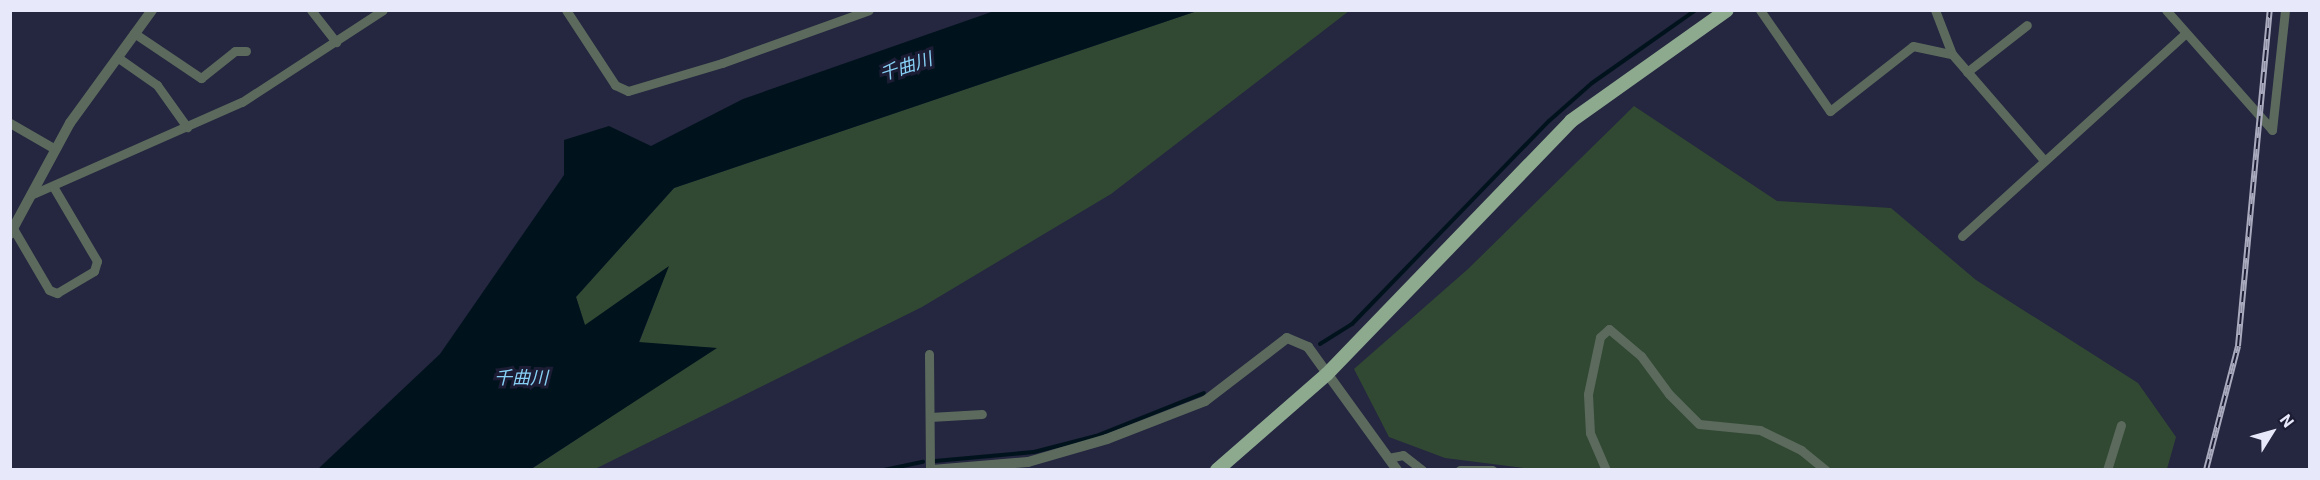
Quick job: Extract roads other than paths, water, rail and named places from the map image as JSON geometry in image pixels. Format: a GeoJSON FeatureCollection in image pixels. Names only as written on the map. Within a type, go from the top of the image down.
{"type":"FeatureCollection","features":[{"type":"Feature","properties":{"kind":"main road"},"geometry":{"type":"LineString","coordinates":[[1217,470],[1327,374],[1571,121],[1727,10]]}},
{"type":"Feature","properties":{"kind":"street"},"geometry":{"type":"LineString","coordinates":[[54,188],[97,261],[94,271],[57,293],[49,290],[12,232],[55,149],[117,57],[152,10]]}},
{"type":"Feature","properties":{"kind":"street"},"geometry":{"type":"LineString","coordinates":[[311,10],[336,42]]}},
{"type":"Feature","properties":{"kind":"street"},"geometry":{"type":"LineString","coordinates":[[33,194],[54,188],[261,91],[383,10]]}},
{"type":"Feature","properties":{"kind":"street"},"geometry":{"type":"LineString","coordinates":[[567,10],[615,85],[627,91],[723,63],[869,10]]}},
{"type":"Feature","properties":{"kind":"street"},"geometry":{"type":"LineString","coordinates":[[1760,10],[1830,111],[1913,46],[1952,54]]}},
{"type":"Feature","properties":{"kind":"street"},"geometry":{"type":"LineString","coordinates":[[1935,10],[1952,54],[2043,159]]}},
{"type":"Feature","properties":{"kind":"street"},"geometry":{"type":"LineString","coordinates":[[2166,10],[2272,130],[2285,10]]}},
{"type":"Feature","properties":{"kind":"street"},"geometry":{"type":"LineString","coordinates":[[1968,72],[2027,25]]}},
{"type":"Feature","properties":{"kind":"street"},"geometry":{"type":"LineString","coordinates":[[134,33],[201,78],[235,51],[246,51]]}},
{"type":"Feature","properties":{"kind":"street"},"geometry":{"type":"LineString","coordinates":[[1962,236],[2043,159],[2186,33]]}},
{"type":"Feature","properties":{"kind":"street"},"geometry":{"type":"LineString","coordinates":[[117,57],[157,85],[187,127]]}},
{"type":"Feature","properties":{"kind":"street"},"geometry":{"type":"LineString","coordinates":[[10,123],[55,149]]}},
{"type":"Feature","properties":{"kind":"street"},"geometry":{"type":"LineString","coordinates":[[1606,470],[1590,433],[1588,394],[1600,337],[1609,329],[1641,356],[1669,394],[1699,424],[1760,430],[1801,450],[1826,470]]}},
{"type":"Feature","properties":{"kind":"street"},"geometry":{"type":"LineString","coordinates":[[929,354],[931,470],[1028,462],[1107,439],[1205,401],[1287,338],[1308,346],[1396,470]]}},
{"type":"Feature","properties":{"kind":"street"},"geometry":{"type":"LineString","coordinates":[[930,417],[982,414]]}},
{"type":"Feature","properties":{"kind":"street"},"geometry":{"type":"LineString","coordinates":[[2107,470],[2121,424]]}},
{"type":"Feature","properties":{"kind":"street"},"geometry":{"type":"LineString","coordinates":[[1388,458],[1403,455],[1422,470]]}},
{"type":"Feature","properties":{"kind":"street"},"geometry":{"type":"LineString","coordinates":[[1460,470],[1491,470]]}},
{"type":"Feature","properties":{"kind":"water","name":"千曲川"},"geometry":{"type":"Polygon","coordinates":[[[997,10],[1197,11],[674,188],[576,297],[585,325],[669,266],[639,342],[717,348],[531,469],[318,469],[440,354],[564,175],[564,140],[609,126],[651,146],[743,99],[997,10]]]}},
{"type":"Feature","properties":{"kind":"waterway"},"geometry":{"type":"LineString","coordinates":[[1320,344],[1352,324],[1549,121],[1592,83],[1696,10]]}},
{"type":"Feature","properties":{"kind":"waterway"},"geometry":{"type":"LineString","coordinates":[[935,461],[1034,452],[1096,436],[1204,393]]}},
{"type":"Feature","properties":{"kind":"waterway"},"geometry":{"type":"LineString","coordinates":[[884,470],[923,462]]}},
{"type":"Feature","properties":{"kind":"railway"},"geometry":{"type":"LineString","coordinates":[[2206,470],[2238,346],[2270,10]]}}]}
